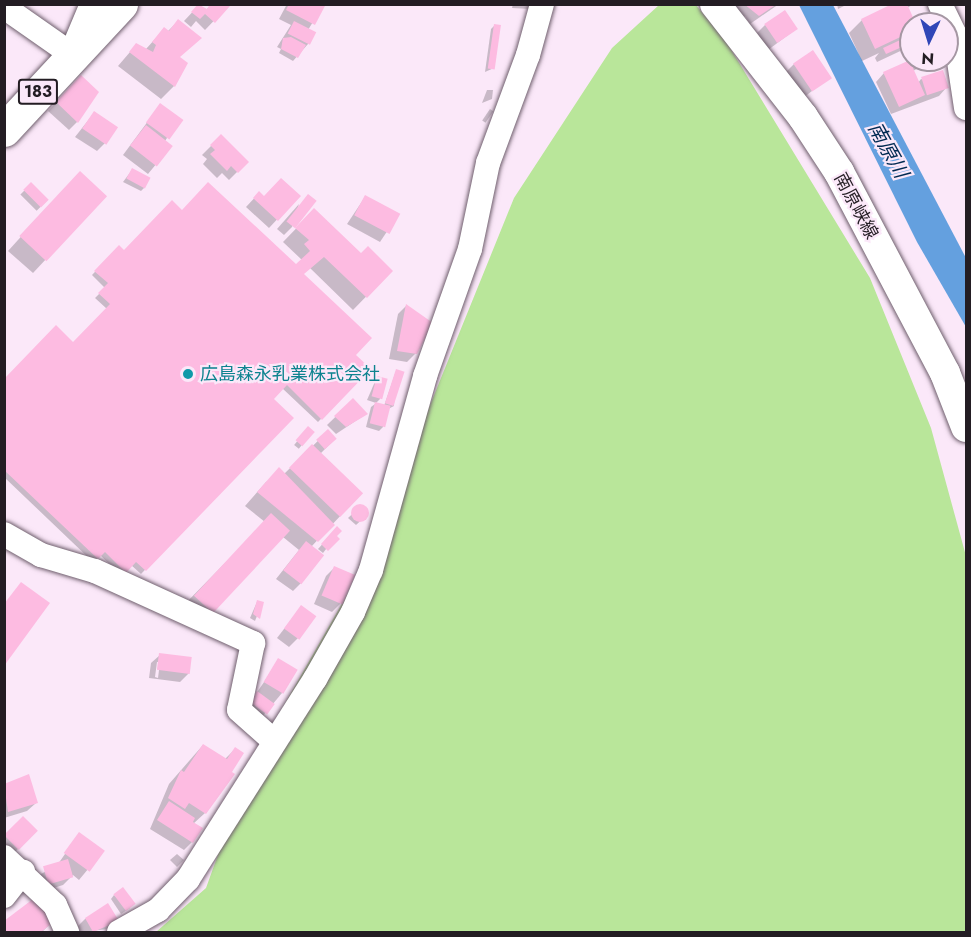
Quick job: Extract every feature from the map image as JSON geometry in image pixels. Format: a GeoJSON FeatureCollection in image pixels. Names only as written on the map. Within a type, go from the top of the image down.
{"type":"FeatureCollection","features":[{"type":"Feature","properties":{"kind":"highway","name":"183"},"geometry":{"type":"LineString","coordinates":[[4,130],[72,54],[121,4]]}},
{"type":"Feature","properties":{"kind":"main road","name":"南原峡線"},"geometry":{"type":"LineString","coordinates":[[715,4],[803,117],[839,172],[945,373],[966,427]]}},
{"type":"Feature","properties":{"kind":"street"},"geometry":{"type":"LineString","coordinates":[[4,7],[30,21],[72,54],[92,4]]}},
{"type":"Feature","properties":{"kind":"street"},"geometry":{"type":"LineString","coordinates":[[120,933],[158,910],[188,879],[315,679],[353,612],[371,570],[425,376],[470,249],[488,163],[528,55],[542,4]]}},
{"type":"Feature","properties":{"kind":"street"},"geometry":{"type":"LineString","coordinates":[[940,4],[961,37],[966,108]]}},
{"type":"Feature","properties":{"kind":"street"},"geometry":{"type":"LineString","coordinates":[[4,534],[42,555],[95,571],[253,643],[239,710],[274,741]]}},
{"type":"Feature","properties":{"kind":"street"},"geometry":{"type":"LineString","coordinates":[[4,857],[23,872],[55,905],[67,933]]}},
{"type":"Feature","properties":{"kind":"street"},"geometry":{"type":"LineString","coordinates":[[4,896],[23,872]]}},
{"type":"Feature","properties":{"kind":"green space"},"geometry":{"type":"Polygon","coordinates":[[[659,5],[696,5],[727,43],[870,278],[931,428],[966,556],[966,932],[156,932],[206,888],[251,763],[368,558],[514,198],[612,48],[659,5]]]}},
{"type":"Feature","properties":{"kind":"water","name":"南原川"},"geometry":{"type":"Polygon","coordinates":[[[799,5],[833,5],[966,258],[966,327],[917,242],[799,5]]]}},
{"type":"Feature","properties":{"kind":"building"},"geometry":{"type":"Polygon","coordinates":[[[198,4],[207,9],[210,4],[230,6],[215,23],[205,14],[200,19],[191,12],[198,4]]]}},
{"type":"Feature","properties":{"kind":"building"},"geometry":{"type":"Polygon","coordinates":[[[289,4],[326,4],[315,25],[286,10],[289,4]]]}},
{"type":"Feature","properties":{"kind":"building"},"geometry":{"type":"Polygon","coordinates":[[[744,4],[777,4],[759,16],[744,4]]]}},
{"type":"Feature","properties":{"kind":"building"},"geometry":{"type":"Polygon","coordinates":[[[892,4],[907,4],[911,12],[899,12],[899,38],[875,49],[861,19],[892,4]]]}},
{"type":"Feature","properties":{"kind":"building"},"geometry":{"type":"Polygon","coordinates":[[[785,10],[798,29],[777,43],[764,24],[785,10]]]}},
{"type":"Feature","properties":{"kind":"building"},"geometry":{"type":"Polygon","coordinates":[[[178,19],[202,38],[180,57],[188,63],[175,87],[129,52],[136,43],[153,52],[156,45],[152,42],[164,27],[169,31],[178,19]]]}},
{"type":"Feature","properties":{"kind":"building"},"geometry":{"type":"Polygon","coordinates":[[[294,21],[316,32],[310,45],[288,33],[294,21]]]}},
{"type":"Feature","properties":{"kind":"building"},"geometry":{"type":"Polygon","coordinates":[[[494,24],[501,25],[495,70],[488,69],[494,24]]]}},
{"type":"Feature","properties":{"kind":"building"},"geometry":{"type":"Polygon","coordinates":[[[291,37],[306,45],[298,58],[281,49],[283,38],[291,37]]]}},
{"type":"Feature","properties":{"kind":"building"},"geometry":{"type":"Polygon","coordinates":[[[899,41],[899,48],[886,54],[883,48],[899,41]]]}},
{"type":"Feature","properties":{"kind":"building"},"geometry":{"type":"Polygon","coordinates":[[[813,50],[832,78],[812,92],[793,63],[813,50]]]}},
{"type":"Feature","properties":{"kind":"building"},"geometry":{"type":"Polygon","coordinates":[[[899,65],[899,72],[915,72],[925,95],[899,107],[883,72],[899,65]]]}},
{"type":"Feature","properties":{"kind":"building"},"geometry":{"type":"Polygon","coordinates":[[[944,72],[949,88],[927,95],[921,77],[944,72]]]}},
{"type":"Feature","properties":{"kind":"building"},"geometry":{"type":"Polygon","coordinates":[[[81,75],[99,92],[78,123],[56,102],[81,75]]]}},
{"type":"Feature","properties":{"kind":"building"},"geometry":{"type":"Polygon","coordinates":[[[160,103],[183,120],[169,139],[146,122],[160,103]]]}},
{"type":"Feature","properties":{"kind":"building"},"geometry":{"type":"Polygon","coordinates":[[[94,111],[118,127],[106,145],[82,128],[94,111]]]}},
{"type":"Feature","properties":{"kind":"building"},"geometry":{"type":"Polygon","coordinates":[[[146,125],[173,146],[157,166],[130,145],[146,125]]]}},
{"type":"Feature","properties":{"kind":"building"},"geometry":{"type":"Polygon","coordinates":[[[221,134],[249,162],[238,173],[231,166],[227,171],[210,154],[215,150],[210,145],[221,134]]]}},
{"type":"Feature","properties":{"kind":"building"},"geometry":{"type":"Polygon","coordinates":[[[132,168],[151,178],[145,188],[126,179],[132,168]]]}},
{"type":"Feature","properties":{"kind":"building"},"geometry":{"type":"Polygon","coordinates":[[[80,171],[107,196],[46,261],[19,236],[80,171]]]}},
{"type":"Feature","properties":{"kind":"building"},"geometry":{"type":"Polygon","coordinates":[[[281,178],[301,196],[278,221],[253,198],[259,191],[264,196],[281,178]]]}},
{"type":"Feature","properties":{"kind":"building"},"geometry":{"type":"Polygon","coordinates":[[[31,182],[49,200],[41,207],[23,190],[31,182]]]}},
{"type":"Feature","properties":{"kind":"building","name":"広島森永乳業株式会社"},"geometry":{"type":"Polygon","coordinates":[[[208,182],[296,264],[310,251],[304,244],[309,240],[295,228],[314,208],[361,253],[368,246],[393,271],[367,298],[324,257],[304,274],[372,338],[356,355],[371,369],[322,420],[287,385],[274,399],[294,418],[146,571],[136,562],[126,573],[105,552],[98,559],[4,470],[4,379],[56,325],[73,342],[110,304],[98,293],[108,283],[94,271],[119,245],[124,250],[172,200],[182,210],[208,182]]]}},
{"type":"Feature","properties":{"kind":"building"},"geometry":{"type":"Polygon","coordinates":[[[308,194],[317,201],[295,228],[286,222],[308,194]]]}},
{"type":"Feature","properties":{"kind":"building"},"geometry":{"type":"Polygon","coordinates":[[[365,195],[400,214],[390,234],[354,215],[365,195]]]}},
{"type":"Feature","properties":{"kind":"building"},"geometry":{"type":"Polygon","coordinates":[[[406,304],[433,323],[417,354],[397,351],[406,304]]]}},
{"type":"Feature","properties":{"kind":"building"},"geometry":{"type":"Polygon","coordinates":[[[396,369],[405,372],[393,406],[385,403],[396,369]]]}},
{"type":"Feature","properties":{"kind":"building"},"geometry":{"type":"Polygon","coordinates":[[[377,376],[388,379],[382,399],[372,396],[377,376]]]}},
{"type":"Feature","properties":{"kind":"building"},"geometry":{"type":"Polygon","coordinates":[[[353,398],[368,414],[346,427],[334,416],[353,398]]]}},
{"type":"Feature","properties":{"kind":"building"},"geometry":{"type":"Polygon","coordinates":[[[375,402],[391,406],[385,427],[370,423],[375,402]]]}},
{"type":"Feature","properties":{"kind":"building"},"geometry":{"type":"Polygon","coordinates":[[[308,426],[315,432],[302,446],[296,440],[308,426]]]}},
{"type":"Feature","properties":{"kind":"building"},"geometry":{"type":"Polygon","coordinates":[[[328,429],[337,439],[325,449],[316,440],[328,429]]]}},
{"type":"Feature","properties":{"kind":"building"},"geometry":{"type":"Polygon","coordinates":[[[312,444],[363,493],[340,517],[289,468],[312,444]]]}},
{"type":"Feature","properties":{"kind":"building"},"geometry":{"type":"Polygon","coordinates":[[[279,467],[335,525],[318,542],[257,492],[279,467]]]}},
{"type":"Feature","properties":{"kind":"building"},"geometry":{"type":"Polygon","coordinates":[[[356,504],[364,504],[369,509],[367,520],[356,522],[351,517],[351,509],[356,504]]]}},
{"type":"Feature","properties":{"kind":"building"},"geometry":{"type":"Polygon","coordinates":[[[271,513],[290,531],[213,613],[194,596],[271,513]]]}},
{"type":"Feature","properties":{"kind":"building"},"geometry":{"type":"Polygon","coordinates":[[[337,526],[342,531],[337,536],[340,539],[328,551],[321,544],[337,526]]]}},
{"type":"Feature","properties":{"kind":"building"},"geometry":{"type":"Polygon","coordinates":[[[306,541],[324,555],[301,584],[283,570],[306,541]]]}},
{"type":"Feature","properties":{"kind":"building"},"geometry":{"type":"Polygon","coordinates":[[[334,566],[355,575],[343,604],[321,595],[334,566]]]}},
{"type":"Feature","properties":{"kind":"building"},"geometry":{"type":"Polygon","coordinates":[[[21,582],[50,603],[4,666],[4,604],[21,582]]]}},
{"type":"Feature","properties":{"kind":"building"},"geometry":{"type":"Polygon","coordinates":[[[257,600],[264,602],[260,619],[253,614],[257,600]]]}},
{"type":"Feature","properties":{"kind":"building"},"geometry":{"type":"Polygon","coordinates":[[[301,605],[316,616],[299,640],[284,628],[301,605]]]}},
{"type":"Feature","properties":{"kind":"building"},"geometry":{"type":"Polygon","coordinates":[[[159,653],[192,657],[190,674],[157,670],[159,653]]]}},
{"type":"Feature","properties":{"kind":"building"},"geometry":{"type":"Polygon","coordinates":[[[278,658],[298,670],[283,694],[264,682],[278,658]]]}},
{"type":"Feature","properties":{"kind":"building"},"geometry":{"type":"Polygon","coordinates":[[[257,691],[275,704],[267,714],[249,702],[257,691]]]}},
{"type":"Feature","properties":{"kind":"building"},"geometry":{"type":"Polygon","coordinates":[[[203,744],[227,759],[235,747],[244,753],[232,772],[235,774],[206,814],[189,803],[185,809],[168,798],[181,770],[184,772],[203,744]]]}},
{"type":"Feature","properties":{"kind":"building"},"geometry":{"type":"Polygon","coordinates":[[[29,774],[38,803],[8,812],[4,784],[29,774]]]}},
{"type":"Feature","properties":{"kind":"building"},"geometry":{"type":"Polygon","coordinates":[[[169,801],[195,818],[193,822],[203,828],[193,843],[157,820],[169,801]]]}},
{"type":"Feature","properties":{"kind":"building"},"geometry":{"type":"Polygon","coordinates":[[[23,816],[38,831],[19,850],[4,835],[23,816]]]}},
{"type":"Feature","properties":{"kind":"building"},"geometry":{"type":"Polygon","coordinates":[[[79,832],[105,851],[90,872],[64,853],[79,832]]]}},
{"type":"Feature","properties":{"kind":"building"},"geometry":{"type":"Polygon","coordinates":[[[68,859],[73,877],[48,884],[43,866],[68,859]]]}},
{"type":"Feature","properties":{"kind":"building"},"geometry":{"type":"Polygon","coordinates":[[[123,887],[136,904],[126,911],[113,894],[123,887]]]}},
{"type":"Feature","properties":{"kind":"building"},"geometry":{"type":"Polygon","coordinates":[[[37,896],[56,920],[41,932],[4,932],[4,921],[37,896]]]}},
{"type":"Feature","properties":{"kind":"building"},"geometry":{"type":"Polygon","coordinates":[[[108,903],[119,921],[93,932],[85,918],[108,903]]]}},
{"type":"Feature","properties":{"kind":"place","name":"広島森永乳業株式会社"},"geometry":{"type":"Point","coordinates":[188,374]}}]}
